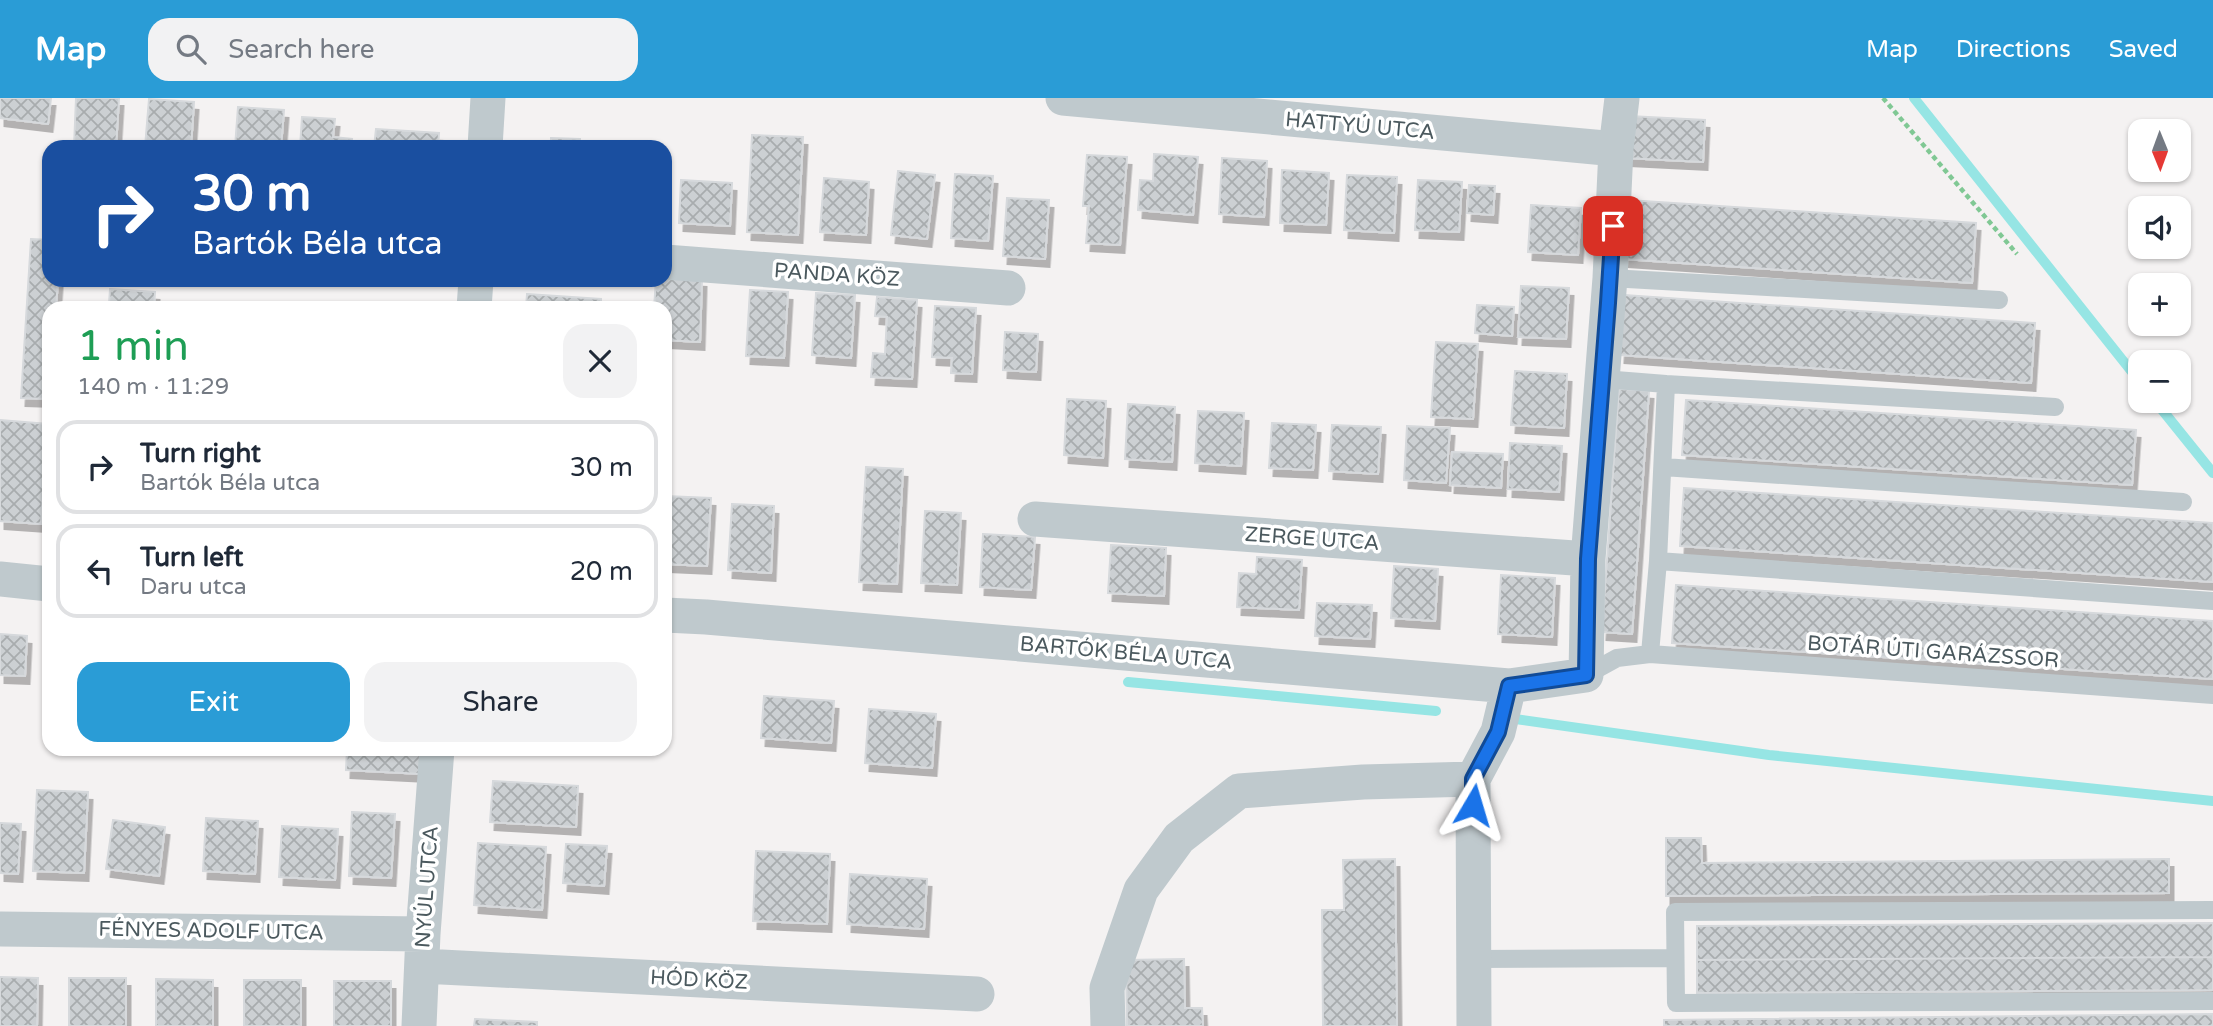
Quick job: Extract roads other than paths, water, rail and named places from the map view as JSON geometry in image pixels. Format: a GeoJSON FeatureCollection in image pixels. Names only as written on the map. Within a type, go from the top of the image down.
{"type":"FeatureCollection","features":[{"type":"Feature","properties":{"kind":"street"},"geometry":{"type":"LineString","coordinates":[[485,140],[488,98]]}},
{"type":"Feature","properties":{"kind":"street","name":"HATTYÚ UTCA"},"geometry":{"type":"LineString","coordinates":[[1063,98],[1616,149]]}},
{"type":"Feature","properties":{"kind":"street"},"geometry":{"type":"LineString","coordinates":[[1586,675],[1588,559],[1610,278],[1616,149],[1622,98]]}},
{"type":"Feature","properties":{"kind":"street","name":"PANDA KÖZ"},"geometry":{"type":"LineString","coordinates":[[672,263],[1008,288]]}},
{"type":"Feature","properties":{"kind":"street","name":"ZERGE UTCA"},"geometry":{"type":"LineString","coordinates":[[1035,519],[1588,559]]}},
{"type":"Feature","properties":{"kind":"street"},"geometry":{"type":"LineString","coordinates":[[0,579],[42,583]]}},
{"type":"Feature","properties":{"kind":"street","name":"BARTÓK BÉLA UTCA"},"geometry":{"type":"LineString","coordinates":[[672,615],[1509,686],[1586,675]]}},
{"type":"Feature","properties":{"kind":"street"},"geometry":{"type":"LineString","coordinates":[[1474,1026],[1473,779],[1498,732],[1509,686]]}},
{"type":"Feature","properties":{"kind":"street","name":"NYÚL UTCA"},"geometry":{"type":"LineString","coordinates":[[419,1026],[422,950],[437,756]]}},
{"type":"Feature","properties":{"kind":"street"},"geometry":{"type":"LineString","coordinates":[[1108,1026],[1107,988],[1141,890],[1179,838],[1239,791],[1363,782],[1473,779]]}},
{"type":"Feature","properties":{"kind":"street","name":"FÉNYES ADOLF UTCA"},"geometry":{"type":"LineString","coordinates":[[0,929],[422,950]]}},
{"type":"Feature","properties":{"kind":"street","name":"HÓD KÖZ"},"geometry":{"type":"LineString","coordinates":[[422,950],[977,994]]}},
{"type":"Feature","properties":{"kind":"lane"},"geometry":{"type":"LineString","coordinates":[[1610,278],[1999,300]]}},
{"type":"Feature","properties":{"kind":"lane"},"geometry":{"type":"LineString","coordinates":[[1603,379],[2054,407]]}},
{"type":"Feature","properties":{"kind":"lane"},"geometry":{"type":"LineString","coordinates":[[1650,654],[1658,561],[1666,384]]}},
{"type":"Feature","properties":{"kind":"lane"},"geometry":{"type":"LineString","coordinates":[[1662,467],[2183,502]]}},
{"type":"Feature","properties":{"kind":"lane"},"geometry":{"type":"LineString","coordinates":[[1658,561],[2213,601]]}},
{"type":"Feature","properties":{"kind":"lane","name":"BOTÁR ÚTI GARÁZSSOR"},"geometry":{"type":"LineString","coordinates":[[1586,675],[1617,658],[1650,654],[2213,695]]}},
{"type":"Feature","properties":{"kind":"lane"},"geometry":{"type":"LineString","coordinates":[[2213,910],[1675,912],[1676,1003],[2213,1001]]}},
{"type":"Feature","properties":{"kind":"lane"},"geometry":{"type":"LineString","coordinates":[[1474,959],[1675,958]]}},
{"type":"Feature","properties":{"kind":"waterway"},"geometry":{"type":"LineString","coordinates":[[1914,98],[2128,367]]}},
{"type":"Feature","properties":{"kind":"waterway"},"geometry":{"type":"LineString","coordinates":[[2165,413],[2213,473]]}},
{"type":"Feature","properties":{"kind":"waterway"},"geometry":{"type":"LineString","coordinates":[[1128,682],[1436,711]]}},
{"type":"Feature","properties":{"kind":"waterway"},"geometry":{"type":"LineString","coordinates":[[1508,718],[1769,755],[2213,801]]}}]}
